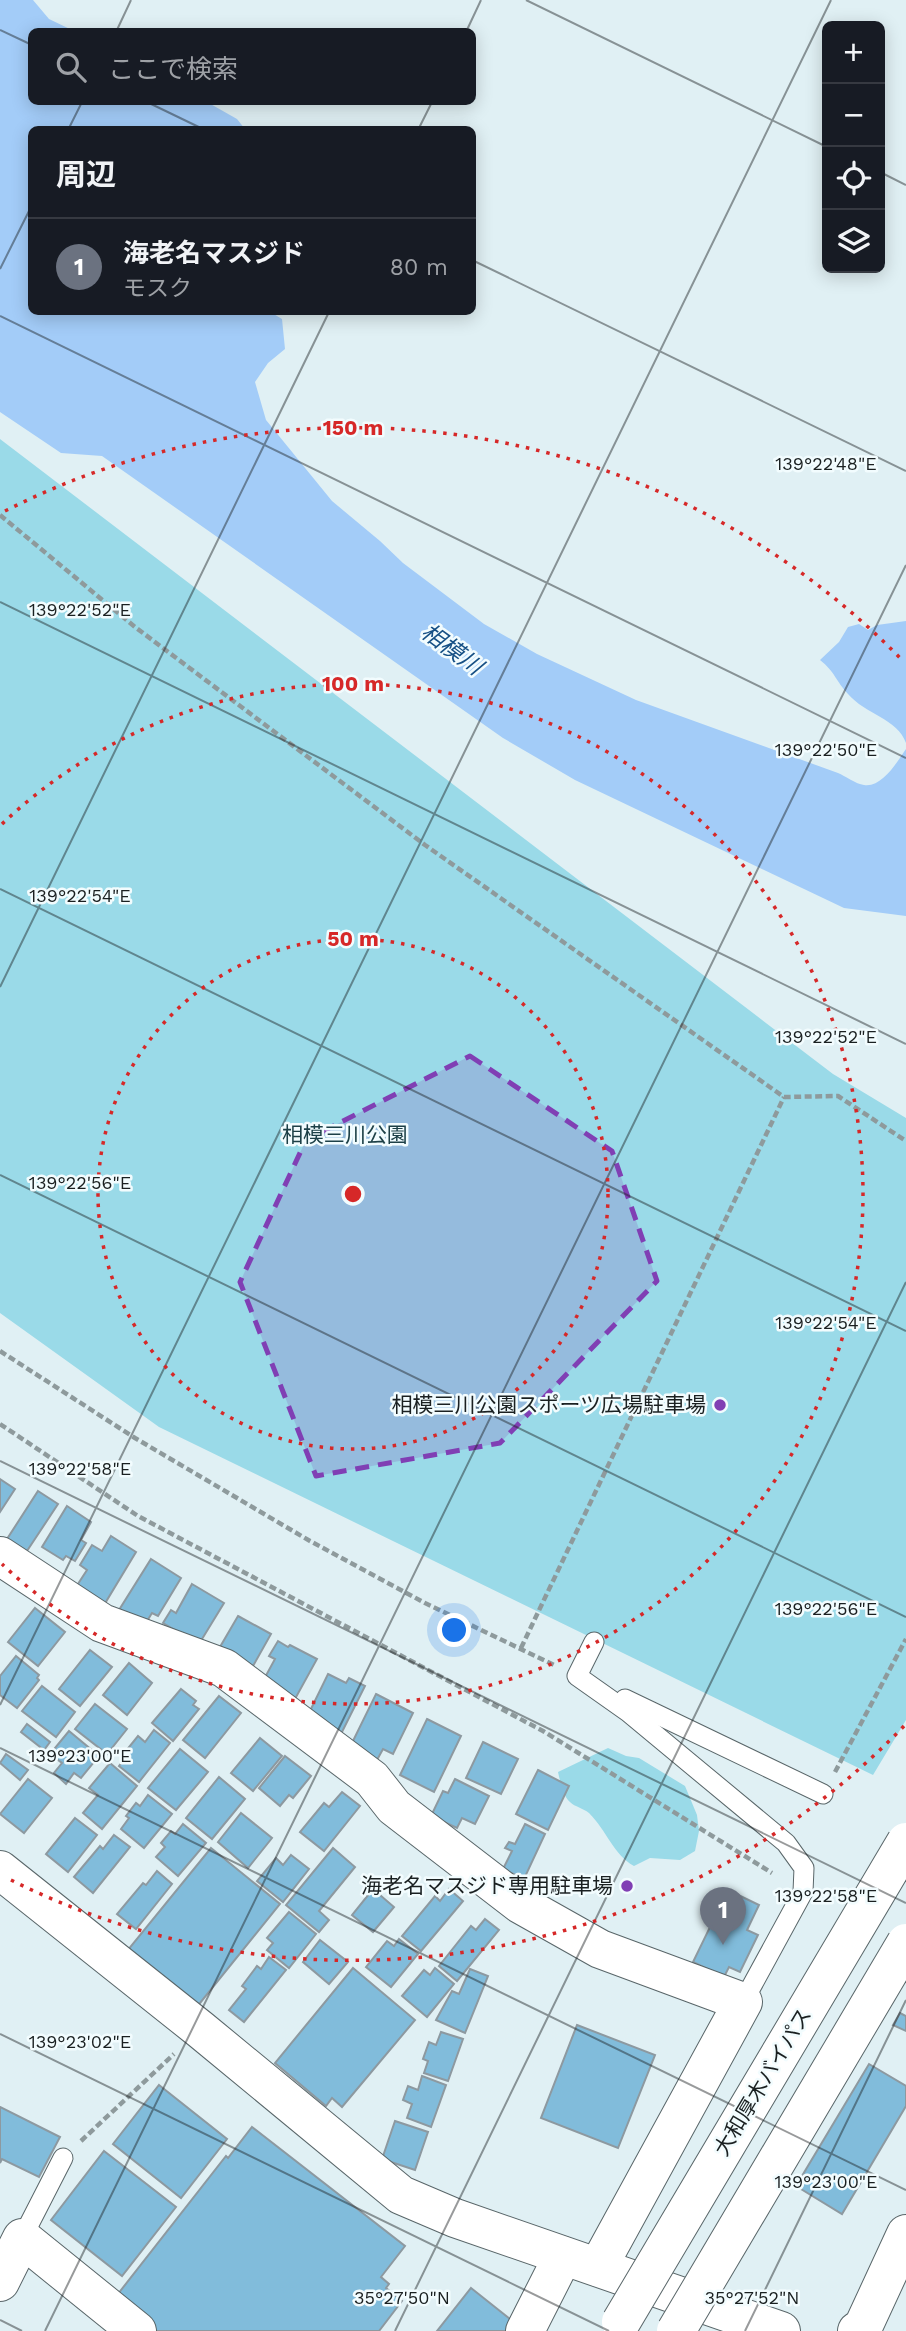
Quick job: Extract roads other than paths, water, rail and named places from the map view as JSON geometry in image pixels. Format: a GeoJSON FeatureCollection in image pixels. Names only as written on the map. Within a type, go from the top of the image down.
{"type":"FeatureCollection","features":[{"type":"Feature","properties":{"kind":"main road"},"geometry":{"type":"LineString","coordinates":[[0,1556],[102,1623],[224,1668],[372,1779],[394,1807],[520,1904],[600,1948],[743,2002],[580,2262],[525,2331]]}},
{"type":"Feature","properties":{"kind":"main road","name":"大和厚木バイパス"},"geometry":{"type":"LineString","coordinates":[[621,2322],[906,1842]]}},
{"type":"Feature","properties":{"kind":"main road"},"geometry":{"type":"LineString","coordinates":[[0,1870],[201,2030],[401,2195],[455,2218],[773,2330]]}},
{"type":"Feature","properties":{"kind":"main road"},"geometry":{"type":"LineString","coordinates":[[676,2331],[906,1943]]}},
{"type":"Feature","properties":{"kind":"main road"},"geometry":{"type":"LineString","coordinates":[[858,2331],[863,2327],[906,2234]]}},
{"type":"Feature","properties":{"kind":"main road"},"geometry":{"type":"LineString","coordinates":[[0,2282],[22,2238],[137,2331]]}},
{"type":"Feature","properties":{"kind":"lane"},"geometry":{"type":"LineString","coordinates":[[577,1676],[594,1642]]}},
{"type":"Feature","properties":{"kind":"lane"},"geometry":{"type":"LineString","coordinates":[[577,1676],[628,1712],[786,1843],[804,1868],[803,1892],[743,2002]]}},
{"type":"Feature","properties":{"kind":"lane"},"geometry":{"type":"LineString","coordinates":[[577,1676],[823,1794]]}},
{"type":"Feature","properties":{"kind":"lane"},"geometry":{"type":"LineString","coordinates":[[22,2238],[63,2158]]}},
{"type":"Feature","properties":{"kind":"water","name":"相模川"},"geometry":{"type":"Polygon","coordinates":[[[0,0],[33,0],[49,19],[68,28],[28,28],[28,105],[212,105],[237,119],[243,126],[28,126],[28,315],[275,315],[282,319],[285,349],[268,363],[255,382],[266,420],[332,501],[403,563],[484,624],[537,654],[636,700],[838,773],[861,784],[871,785],[883,778],[906,749],[906,916],[844,908],[575,780],[503,738],[102,456],[61,453],[0,412],[0,0]]]}},
{"type":"Feature","properties":{"kind":"water"},"geometry":{"type":"Polygon","coordinates":[[[906,621],[906,743],[889,722],[855,701],[820,660],[839,642],[848,627],[859,624],[868,630],[877,625],[906,621]]]}},
{"type":"Feature","properties":{"kind":"place","name":"相模三川公園スポーツ広場駐車場"},"geometry":{"type":"Point","coordinates":[720,1405]}},
{"type":"Feature","properties":{"kind":"place","name":"海老名マスジド専用駐車場"},"geometry":{"type":"Point","coordinates":[627,1886]}},
{"type":"Feature","properties":{"kind":"place","name":"海老名マスジド"},"geometry":{"type":"Point","coordinates":[723,1945]}},
{"type":"Feature","properties":{"kind":"park label","name":"相模三川公園"},"geometry":{"type":"Point","coordinates":[345,1135]}}]}
